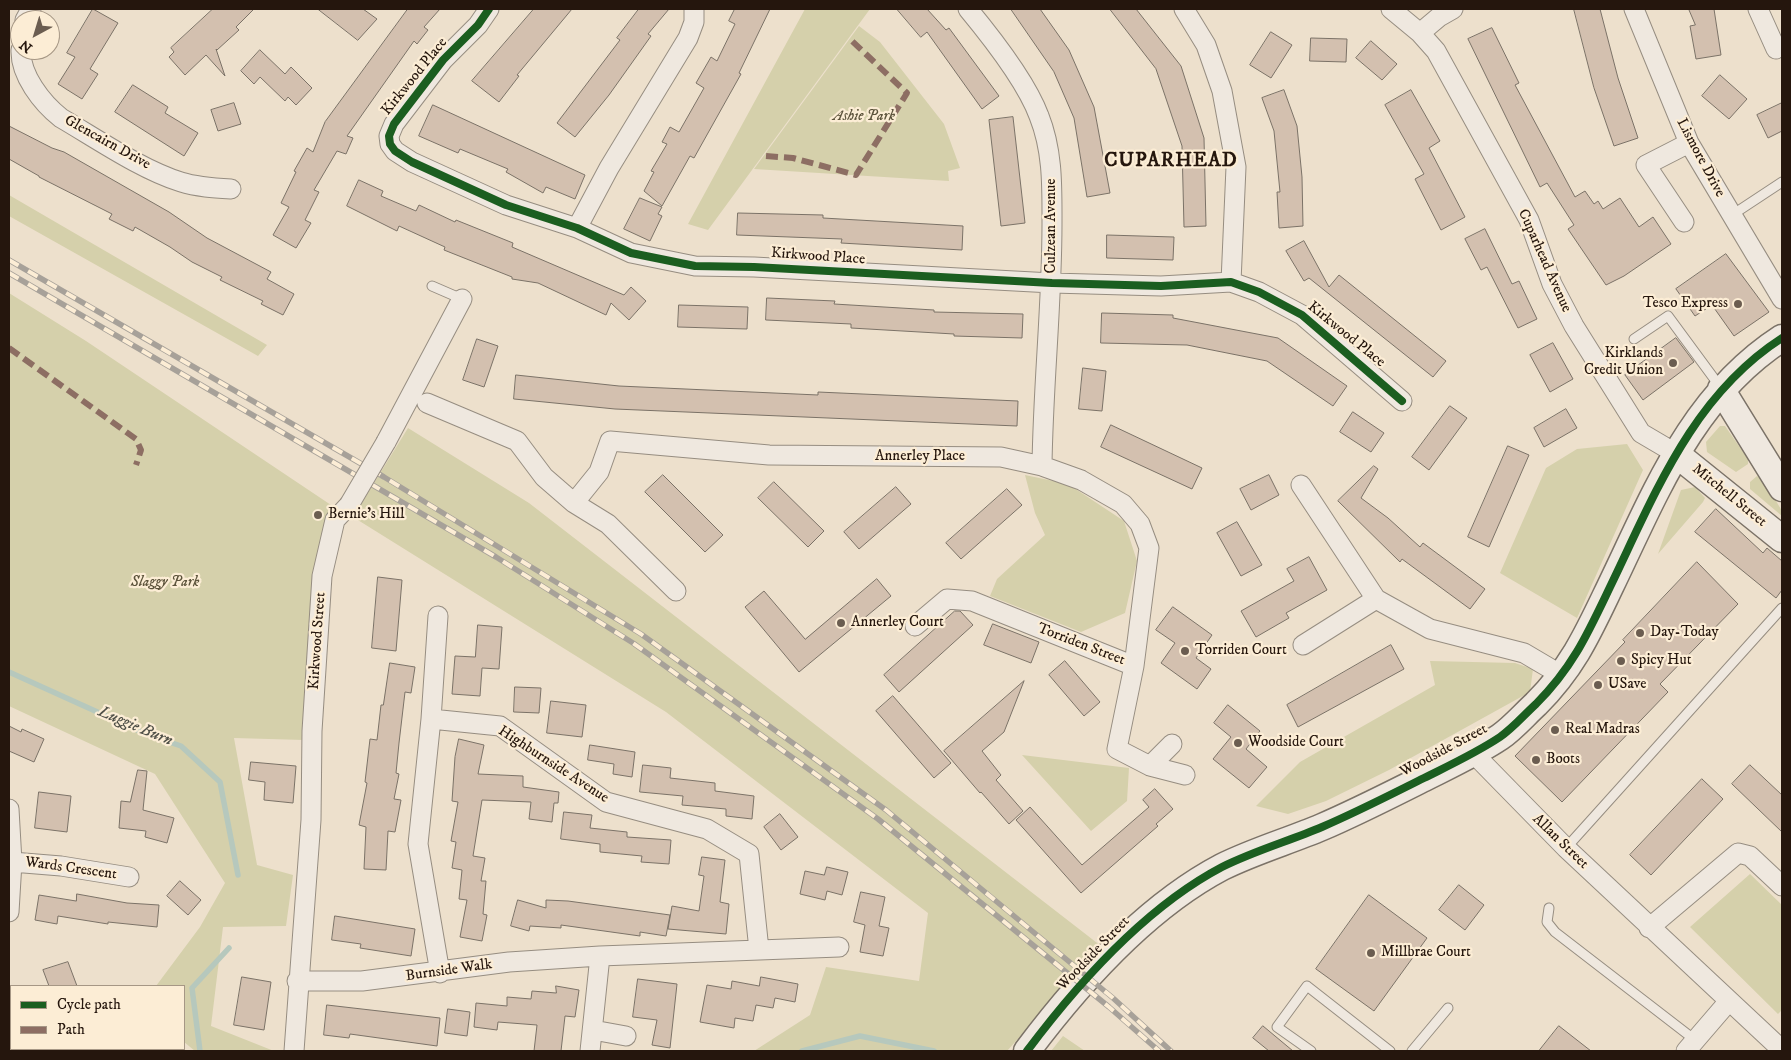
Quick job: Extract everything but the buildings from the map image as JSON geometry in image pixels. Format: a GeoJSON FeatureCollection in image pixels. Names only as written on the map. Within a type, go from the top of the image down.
{"type":"FeatureCollection","features":[{"type":"Feature","properties":{"kind":"street","name":"Kirkwood Place"},"geometry":{"type":"LineString","coordinates":[[489,9],[478,25],[443,60],[394,124],[389,136],[390,144],[395,151],[412,162],[506,205],[576,228],[631,253],[694,266],[754,266],[1052,283],[1161,286],[1231,282],[1259,292],[1302,315],[1402,401]]}},
{"type":"Feature","properties":{"kind":"street"},"geometry":{"type":"LineString","coordinates":[[576,228],[609,168],[688,38],[694,22],[694,9]]}},
{"type":"Feature","properties":{"kind":"street","name":"Culzean Avenue"},"geometry":{"type":"LineString","coordinates":[[968,9],[1031,98],[1040,116],[1052,169],[1052,283],[1042,466]]}},
{"type":"Feature","properties":{"kind":"street"},"geometry":{"type":"LineString","coordinates":[[1186,9],[1206,45],[1222,92],[1236,167],[1231,282]]}},
{"type":"Feature","properties":{"kind":"street","name":"Cuparhead Avenue"},"geometry":{"type":"LineString","coordinates":[[1392,9],[1420,33],[1436,51],[1529,220],[1552,284],[1574,326],[1641,432],[1675,453]]}},
{"type":"Feature","properties":{"kind":"street"},"geometry":{"type":"LineString","coordinates":[[1420,33],[1439,17],[1453,9]]}},
{"type":"Feature","properties":{"kind":"street","name":"Lismore Drive"},"geometry":{"type":"LineString","coordinates":[[1634,9],[1690,142],[1782,299]]}},
{"type":"Feature","properties":{"kind":"street"},"geometry":{"type":"LineString","coordinates":[[1758,9],[1776,49]]}},
{"type":"Feature","properties":{"kind":"street","name":"Glencairn Drive"},"geometry":{"type":"LineString","coordinates":[[19,60],[39,96],[61,118],[144,165],[181,182],[206,188],[231,189]]}},
{"type":"Feature","properties":{"kind":"street"},"geometry":{"type":"LineString","coordinates":[[1684,222],[1646,165],[1690,142]]}},
{"type":"Feature","properties":{"kind":"street","name":"Kirkwood Street"},"geometry":{"type":"LineString","coordinates":[[294,1051],[311,820],[312,731],[322,576],[335,520],[349,505],[386,442],[462,299]]}},
{"type":"Feature","properties":{"kind":"street","name":"Woodside Street"},"geometry":{"type":"LineString","coordinates":[[1027,1051],[1069,999],[1112,954],[1147,920],[1181,893],[1221,868],[1280,842],[1320,828],[1473,753],[1502,735],[1562,676],[1586,640],[1675,453],[1722,389],[1762,351],[1782,338]]}},
{"type":"Feature","properties":{"kind":"street"},"geometry":{"type":"LineString","coordinates":[[1722,389],[1782,488]]}},
{"type":"Feature","properties":{"kind":"street"},"geometry":{"type":"LineString","coordinates":[[426,403],[517,441],[544,477],[574,503],[608,524],[676,591]]}},
{"type":"Feature","properties":{"kind":"street","name":"Annerley Place"},"geometry":{"type":"LineString","coordinates":[[574,503],[599,472],[610,441],[769,455],[1001,458],[1042,466],[1081,480],[1123,504],[1140,524],[1149,548],[1134,666]]}},
{"type":"Feature","properties":{"kind":"street","name":"Mitchell Street"},"geometry":{"type":"LineString","coordinates":[[1675,453],[1782,539]]}},
{"type":"Feature","properties":{"kind":"street"},"geometry":{"type":"LineString","coordinates":[[1301,485],[1376,599],[1430,629],[1524,653],[1562,676]]}},
{"type":"Feature","properties":{"kind":"street","name":"Torriden Street"},"geometry":{"type":"LineString","coordinates":[[915,626],[947,599],[972,601],[1134,666],[1118,749],[1150,766]]}},
{"type":"Feature","properties":{"kind":"street"},"geometry":{"type":"LineString","coordinates":[[1303,645],[1376,599]]}},
{"type":"Feature","properties":{"kind":"street"},"geometry":{"type":"LineString","coordinates":[[438,616],[431,720],[418,844],[440,973]]}},
{"type":"Feature","properties":{"kind":"street","name":"Highburnside Avenue"},"geometry":{"type":"LineString","coordinates":[[431,720],[500,726],[606,802],[707,829],[750,854],[760,950]]}},
{"type":"Feature","properties":{"kind":"street"},"geometry":{"type":"LineString","coordinates":[[1150,766],[1172,744]]}},
{"type":"Feature","properties":{"kind":"street","name":"Allan Street"},"geometry":{"type":"LineString","coordinates":[[1473,753],[1566,848],[1649,928],[1781,1046]]}},
{"type":"Feature","properties":{"kind":"street"},"geometry":{"type":"LineString","coordinates":[[1150,766],[1186,775]]}},
{"type":"Feature","properties":{"kind":"street","name":"Wards Crescent"},"geometry":{"type":"LineString","coordinates":[[9,809],[12,862],[9,912]]}},
{"type":"Feature","properties":{"kind":"street"},"geometry":{"type":"LineString","coordinates":[[1649,928],[1738,853],[1750,856],[1782,886]]}},
{"type":"Feature","properties":{"kind":"street","name":"Wards Crescent"},"geometry":{"type":"LineString","coordinates":[[12,862],[61,866],[129,877]]}},
{"type":"Feature","properties":{"kind":"street","name":"Burnside Walk"},"geometry":{"type":"LineString","coordinates":[[298,981],[362,981],[440,973],[509,962],[600,956],[839,947]]}},
{"type":"Feature","properties":{"kind":"street"},"geometry":{"type":"LineString","coordinates":[[590,1051],[600,956]]}},
{"type":"Feature","properties":{"kind":"street"},"geometry":{"type":"LineString","coordinates":[[1691,1046],[1729,1001]]}},
{"type":"Feature","properties":{"kind":"street"},"geometry":{"type":"LineString","coordinates":[[592,1030],[626,1036]]}},
{"type":"Feature","properties":{"kind":"lane"},"geometry":{"type":"LineString","coordinates":[[1732,215],[1782,182]]}},
{"type":"Feature","properties":{"kind":"lane","name":"Kirkwood Street"},"geometry":{"type":"LineString","coordinates":[[432,286],[462,299]]}},
{"type":"Feature","properties":{"kind":"lane"},"geometry":{"type":"LineString","coordinates":[[1634,339],[1668,316],[1722,389]]}},
{"type":"Feature","properties":{"kind":"lane"},"geometry":{"type":"LineString","coordinates":[[1566,848],[1782,608]]}},
{"type":"Feature","properties":{"kind":"lane"},"geometry":{"type":"LineString","coordinates":[[1549,908],[1547,922],[1555,932],[1691,1046]]}},
{"type":"Feature","properties":{"kind":"lane"},"geometry":{"type":"LineString","coordinates":[[1311,1051],[1277,1027],[1307,986],[1390,1051]]}},
{"type":"Feature","properties":{"kind":"lane"},"geometry":{"type":"LineString","coordinates":[[1412,1051],[1448,1008]]}},
{"type":"Feature","properties":{"kind":"green space"},"geometry":{"type":"Polygon","coordinates":[[[805,9],[870,9],[708,230],[688,224],[805,9]]]}},
{"type":"Feature","properties":{"kind":"green space","name":"Ashie Park"},"geometry":{"type":"Polygon","coordinates":[[[859,26],[880,42],[944,124],[960,168],[948,171],[949,181],[754,169],[859,26]]]}},
{"type":"Feature","properties":{"kind":"green space"},"geometry":{"type":"Polygon","coordinates":[[[9,195],[267,345],[258,356],[9,216],[9,195]]]}},
{"type":"Feature","properties":{"kind":"green space","name":"Slaggy Park"},"geometry":{"type":"Polygon","coordinates":[[[9,293],[86,341],[334,507],[304,740],[234,738],[257,865],[293,875],[286,926],[223,927],[211,1026],[274,1051],[195,1051],[185,1043],[185,985],[157,985],[200,927],[225,883],[155,774],[9,706],[9,293]]]}},
{"type":"Feature","properties":{"kind":"green space"},"geometry":{"type":"Polygon","coordinates":[[[1720,426],[1725,426],[1748,459],[1748,464],[1736,472],[1707,452],[1706,442],[1720,426]]]}},
{"type":"Feature","properties":{"kind":"green space"},"geometry":{"type":"Polygon","coordinates":[[[408,428],[529,503],[1101,946],[1007,1051],[754,1051],[810,1015],[826,967],[919,981],[928,913],[666,712],[353,517],[408,428]]]}},
{"type":"Feature","properties":{"kind":"green space"},"geometry":{"type":"Polygon","coordinates":[[[1627,444],[1643,470],[1577,618],[1500,573],[1546,468],[1577,449],[1627,444]]]}},
{"type":"Feature","properties":{"kind":"green space"},"geometry":{"type":"Polygon","coordinates":[[[1025,475],[1068,484],[1124,521],[1137,561],[1125,613],[1081,632],[990,596],[997,579],[1045,535],[1035,513],[1025,475]]]}},
{"type":"Feature","properties":{"kind":"green space"},"geometry":{"type":"Polygon","coordinates":[[[1757,476],[1764,481],[1782,511],[1782,516],[1750,489],[1750,482],[1757,476]]]}},
{"type":"Feature","properties":{"kind":"green space"},"geometry":{"type":"Polygon","coordinates":[[[1695,487],[1705,498],[1703,502],[1658,554],[1681,490],[1695,487]]]}},
{"type":"Feature","properties":{"kind":"green space"},"geometry":{"type":"Polygon","coordinates":[[[1430,661],[1515,663],[1533,669],[1530,692],[1389,770],[1326,801],[1288,814],[1256,806],[1300,762],[1435,685],[1430,661]]]}},
{"type":"Feature","properties":{"kind":"green space"},"geometry":{"type":"Polygon","coordinates":[[[1022,755],[1129,768],[1127,801],[1091,831],[1022,755]]]}},
{"type":"Feature","properties":{"kind":"green space"},"geometry":{"type":"Polygon","coordinates":[[[1750,874],[1782,905],[1782,1010],[1778,1014],[1690,927],[1750,874]]]}},
{"type":"Feature","properties":{"kind":"green space"},"geometry":{"type":"Polygon","coordinates":[[[1063,1036],[1085,1051],[1051,1051],[1063,1036]]]}},
{"type":"Feature","properties":{"kind":"waterway","name":"Luggie Burn"},"geometry":{"type":"LineString","coordinates":[[9,672],[146,734],[181,746],[220,782],[238,875]]}},
{"type":"Feature","properties":{"kind":"waterway","name":"Luggie Burn"},"geometry":{"type":"LineString","coordinates":[[200,1051],[192,988],[229,948]]}},
{"type":"Feature","properties":{"kind":"waterway","name":"Luggie Burn"},"geometry":{"type":"LineString","coordinates":[[802,1051],[860,1036],[934,1051]]}},
{"type":"Feature","properties":{"kind":"railway"},"geometry":{"type":"LineString","coordinates":[[9,260],[384,477],[641,634],[886,810],[1113,998],[1171,1051]]}},
{"type":"Feature","properties":{"kind":"railway"},"geometry":{"type":"LineString","coordinates":[[9,273],[496,557],[633,643],[878,819],[1109,1007],[1159,1051]]}},
{"type":"Feature","properties":{"kind":"marked path"},"geometry":{"type":"LineString","coordinates":[[766,156],[793,158],[856,175],[907,93],[852,41]]}},
{"type":"Feature","properties":{"kind":"marked path"},"geometry":{"type":"LineString","coordinates":[[9,348],[136,439],[141,450],[136,465]]}},
{"type":"Feature","properties":{"kind":"cycle path"},"geometry":{"type":"LineString","coordinates":[[489,9],[478,25],[443,60],[394,124],[389,136],[390,144],[395,151],[412,162],[506,205],[577,228],[631,253],[695,266],[754,267],[1052,283],[1161,286],[1231,282],[1259,292],[1302,315],[1402,401]]}},
{"type":"Feature","properties":{"kind":"cycle path"},"geometry":{"type":"LineString","coordinates":[[1027,1051],[1091,973],[1140,925],[1194,884],[1234,861],[1322,827],[1453,764],[1500,737],[1514,726],[1560,677],[1579,649],[1660,483],[1679,449],[1700,418],[1723,388],[1751,362],[1782,338]]}},
{"type":"Feature","properties":{"kind":"place","name":"Tesco Express"},"geometry":{"type":"Point","coordinates":[1738,304]}},
{"type":"Feature","properties":{"kind":"place","name":"Kirklands Credit Union"},"geometry":{"type":"Point","coordinates":[1673,363]}},
{"type":"Feature","properties":{"kind":"place","name":"Bernie's Hill"},"geometry":{"type":"Point","coordinates":[318,515]}},
{"type":"Feature","properties":{"kind":"place","name":"Annerley Court"},"geometry":{"type":"Point","coordinates":[841,623]}},
{"type":"Feature","properties":{"kind":"place","name":"Day-Today"},"geometry":{"type":"Point","coordinates":[1640,633]}},
{"type":"Feature","properties":{"kind":"place","name":"Torriden Court"},"geometry":{"type":"Point","coordinates":[1185,651]}},
{"type":"Feature","properties":{"kind":"place","name":"Spicy Hut"},"geometry":{"type":"Point","coordinates":[1621,661]}},
{"type":"Feature","properties":{"kind":"place","name":"USave"},"geometry":{"type":"Point","coordinates":[1598,685]}},
{"type":"Feature","properties":{"kind":"place","name":"Real Madras"},"geometry":{"type":"Point","coordinates":[1555,730]}},
{"type":"Feature","properties":{"kind":"place","name":"Woodside Court"},"geometry":{"type":"Point","coordinates":[1238,743]}},
{"type":"Feature","properties":{"kind":"place","name":"Boots"},"geometry":{"type":"Point","coordinates":[1536,760]}},
{"type":"Feature","properties":{"kind":"place","name":"Millbrae Court"},"geometry":{"type":"Point","coordinates":[1371,953]}},
{"type":"Feature","properties":{"kind":"district","name":"CUPARHEAD"},"geometry":{"type":"Point","coordinates":[1171,162]}}]}
